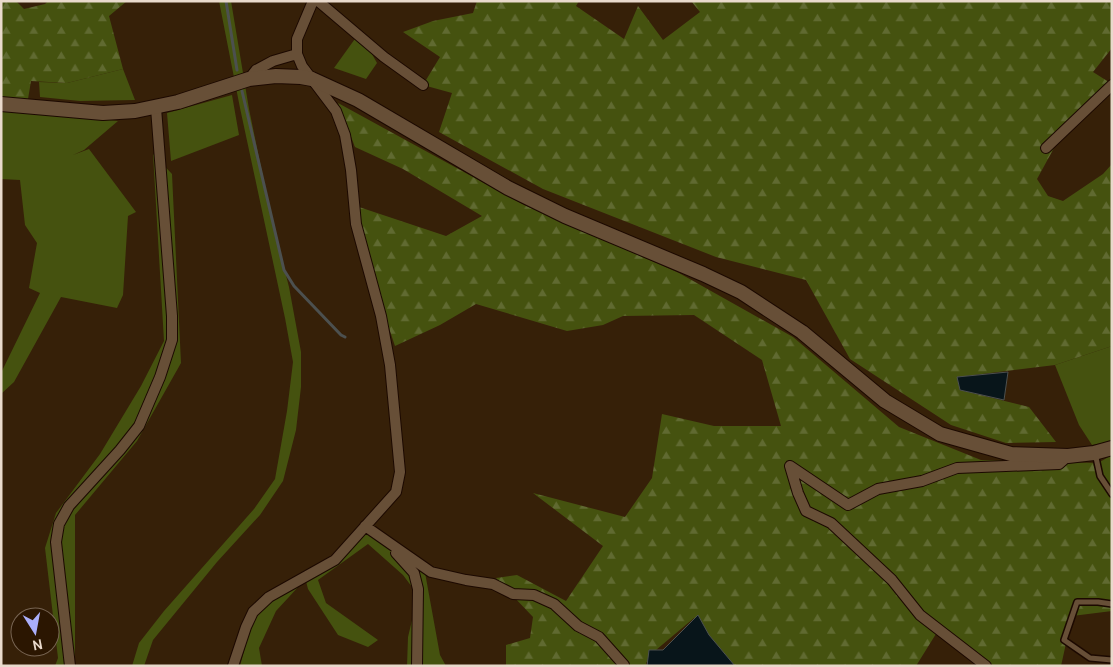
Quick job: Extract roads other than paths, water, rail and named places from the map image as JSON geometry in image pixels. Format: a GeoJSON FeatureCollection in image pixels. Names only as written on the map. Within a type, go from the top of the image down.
{"type":"FeatureCollection","features":[{"type":"Feature","properties":{"kind":"street"},"geometry":{"type":"LineString","coordinates":[[233,666],[253,612],[269,597],[335,560],[396,492],[400,472],[390,365],[381,316],[356,224],[352,170],[345,135],[336,111],[302,66],[297,54],[297,39],[313,1]]}},
{"type":"Feature","properties":{"kind":"street"},"geometry":{"type":"LineString","coordinates":[[318,1],[384,58],[423,85]]}},
{"type":"Feature","properties":{"kind":"street"},"geometry":{"type":"LineString","coordinates":[[249,79],[256,70],[273,61],[297,54]]}},
{"type":"Feature","properties":{"kind":"street"},"geometry":{"type":"LineString","coordinates":[[1,104],[103,113],[156,108],[249,79],[276,76],[312,79],[358,100],[508,188],[565,216],[741,292],[802,332],[885,401],[940,434],[1011,454],[1068,456],[1112,448]]}},
{"type":"Feature","properties":{"kind":"street"},"geometry":{"type":"LineString","coordinates":[[1046,148],[1112,85]]}},
{"type":"Feature","properties":{"kind":"street"},"geometry":{"type":"LineString","coordinates":[[70,666],[56,542],[59,524],[69,506],[120,450],[139,426],[160,377],[172,340],[172,316],[156,108]]}},
{"type":"Feature","properties":{"kind":"street"},"geometry":{"type":"LineString","coordinates":[[986,666],[920,615],[892,580],[831,523],[806,511],[798,493],[790,466],[848,505],[878,489],[922,481],[956,468],[1059,464],[1068,456]]}},
{"type":"Feature","properties":{"kind":"street"},"geometry":{"type":"LineString","coordinates":[[365,526],[431,572],[493,584],[513,594],[534,595],[554,604],[578,626],[599,637],[624,665]]}},
{"type":"Feature","properties":{"kind":"street"},"geometry":{"type":"LineString","coordinates":[[383,539],[414,573],[418,589],[417,666]]}},
{"type":"Feature","properties":{"kind":"lane"},"geometry":{"type":"LineString","coordinates":[[1094,452],[1100,476],[1112,494]]}},
{"type":"Feature","properties":{"kind":"lane"},"geometry":{"type":"LineString","coordinates":[[1112,604],[1077,602],[1064,640],[1090,658],[1112,660]]}},
{"type":"Feature","properties":{"kind":"waterway"},"geometry":{"type":"LineString","coordinates":[[226,1],[237,70]]}},
{"type":"Feature","properties":{"kind":"waterway"},"geometry":{"type":"LineString","coordinates":[[242,91],[284,270],[294,286],[345,337]]}}]}
